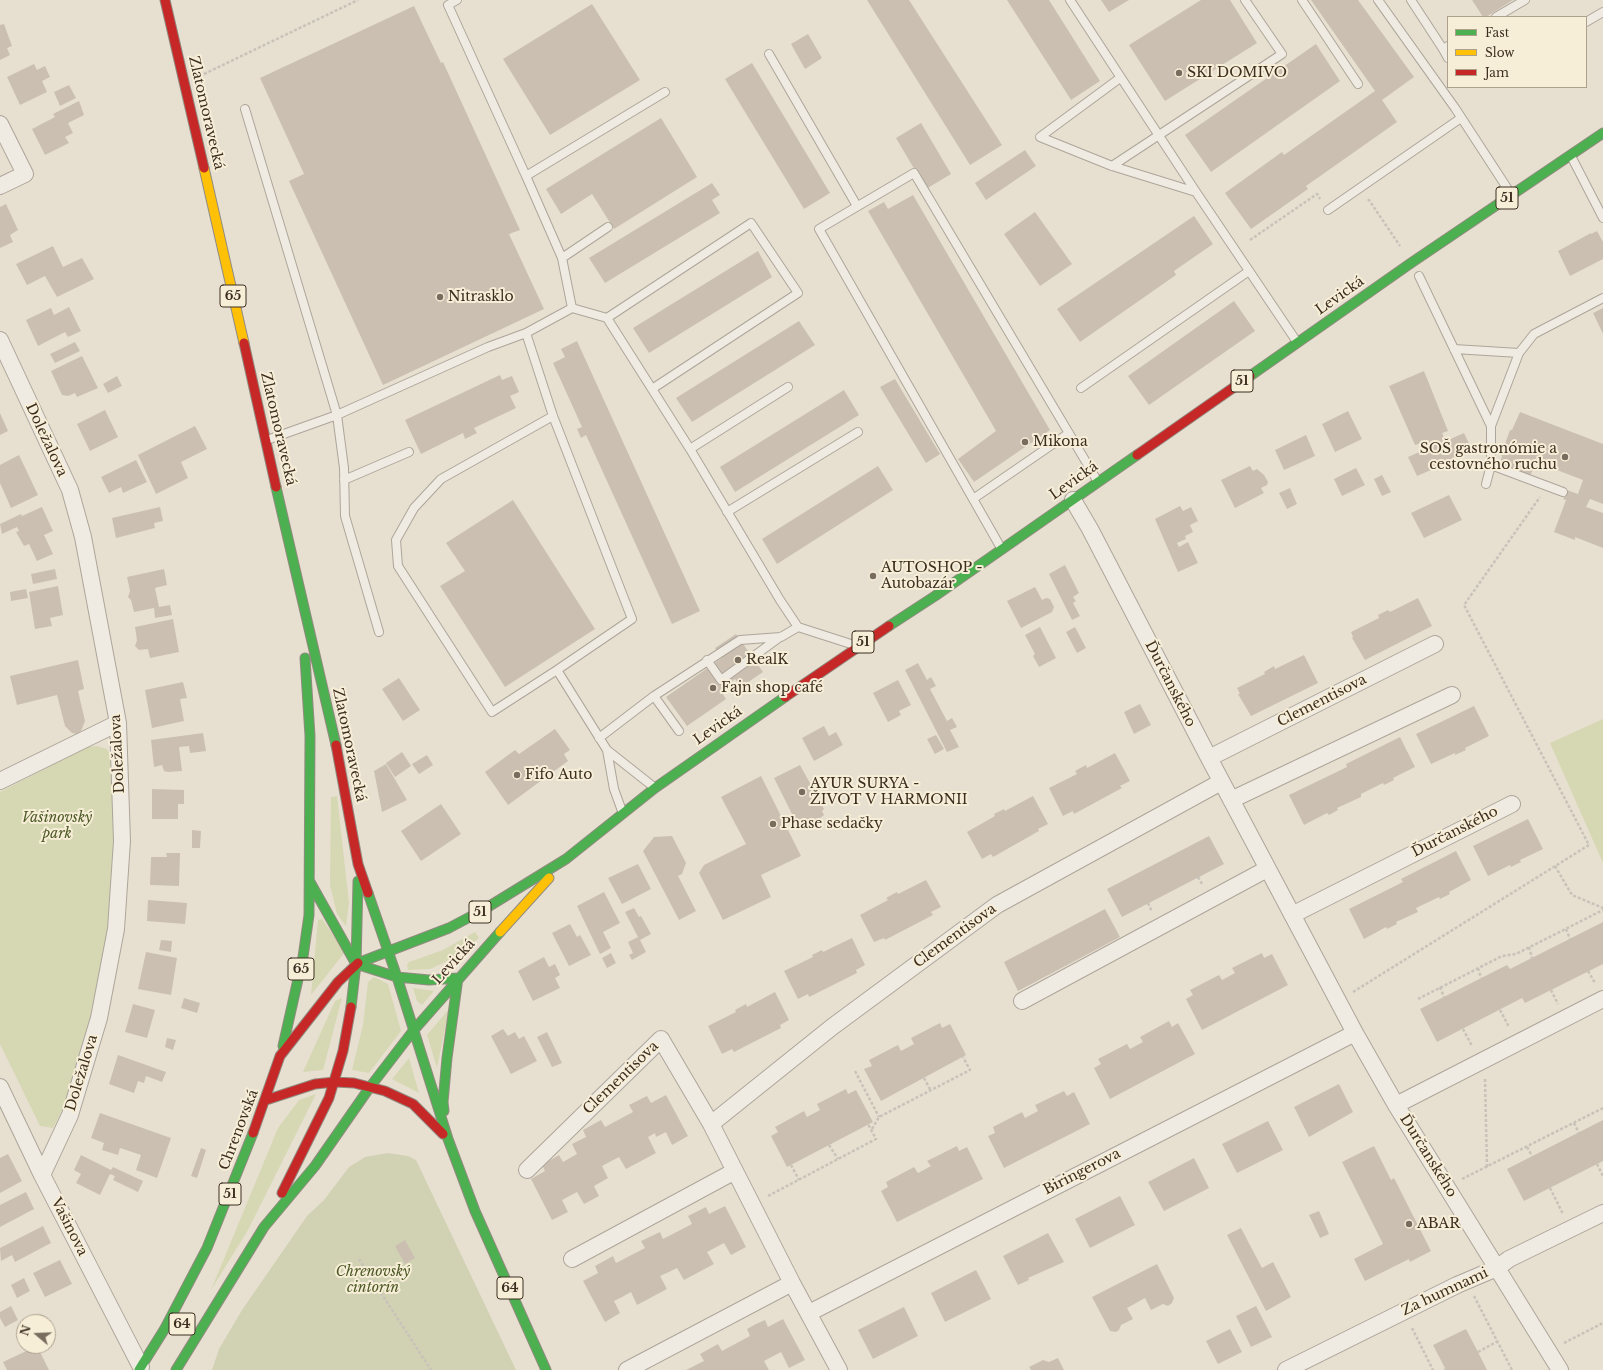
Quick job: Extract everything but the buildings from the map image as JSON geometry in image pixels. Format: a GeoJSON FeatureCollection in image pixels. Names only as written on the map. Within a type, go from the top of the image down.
{"type":"FeatureCollection","features":[{"type":"Feature","properties":{"kind":"main road","name":"Zlatomoravecká"},"geometry":{"type":"LineString","coordinates":[[165,0],[340,764],[358,864]]}},
{"type":"Feature","properties":{"kind":"main road","name":"Levická"},"geometry":{"type":"LineString","coordinates":[[388,952],[430,936],[472,916],[566,859],[655,788],[857,646],[935,596],[1298,342],[1603,133]]}},
{"type":"Feature","properties":{"kind":"main road","name":"65"},"geometry":{"type":"LineString","coordinates":[[280,1056],[303,957],[309,915],[310,736],[301,592]]}},
{"type":"Feature","properties":{"kind":"main road","name":"Levická"},"geometry":{"type":"LineString","coordinates":[[413,1031],[458,978],[566,859]]}},
{"type":"Feature","properties":{"kind":"main road","name":"65"},"geometry":{"type":"LineString","coordinates":[[358,864],[397,977],[448,1140]]}},
{"type":"Feature","properties":{"kind":"main road","name":"65"},"geometry":{"type":"LineString","coordinates":[[264,1227],[329,1098],[335,1082],[349,1021],[356,964],[358,864]]}},
{"type":"Feature","properties":{"kind":"main road"},"geometry":{"type":"LineString","coordinates":[[309,881],[356,964],[397,977],[429,980],[458,978],[443,1102],[448,1140]]}},
{"type":"Feature","properties":{"kind":"main road","name":"Chrenovská"},"geometry":{"type":"LineString","coordinates":[[141,1369],[189,1287],[223,1211],[266,1100],[280,1056],[338,982],[356,964],[388,952]]}},
{"type":"Feature","properties":{"kind":"main road","name":"51"},"geometry":{"type":"LineString","coordinates":[[180,1367],[264,1227],[315,1166],[370,1087],[413,1031]]}},
{"type":"Feature","properties":{"kind":"main road","name":"64"},"geometry":{"type":"LineString","coordinates":[[266,1100],[315,1084],[335,1082],[354,1083],[385,1091],[414,1104],[448,1140],[475,1211],[546,1370]]}},
{"type":"Feature","properties":{"kind":"main road","name":"64"},"geometry":{"type":"LineString","coordinates":[[183,1315],[189,1287]]}},
{"type":"Feature","properties":{"kind":"main road","name":"64"},"geometry":{"type":"LineString","coordinates":[[180,1367],[181,1342]]}},
{"type":"Feature","properties":{"kind":"street"},"geometry":{"type":"LineString","coordinates":[[0,124],[25,174],[0,186]]}},
{"type":"Feature","properties":{"kind":"street","name":"Doležalova"},"geometry":{"type":"LineString","coordinates":[[0,340],[70,490],[83,537],[118,723],[122,841],[116,929],[99,1018],[70,1115],[42,1175]]}},
{"type":"Feature","properties":{"kind":"street","name":"Ďurčanského"},"geometry":{"type":"LineString","coordinates":[[1073,500],[1090,529],[1208,758],[1355,1033],[1396,1105],[1560,1370]]}},
{"type":"Feature","properties":{"kind":"street","name":"Clementisova"},"geometry":{"type":"LineString","coordinates":[[1208,758],[1435,644]]}},
{"type":"Feature","properties":{"kind":"street"},"geometry":{"type":"LineString","coordinates":[[1231,800],[1452,695]]}},
{"type":"Feature","properties":{"kind":"street"},"geometry":{"type":"LineString","coordinates":[[0,781],[118,723]]}},
{"type":"Feature","properties":{"kind":"street","name":"Clementisova"},"geometry":{"type":"LineString","coordinates":[[711,1124],[832,1027],[997,905],[1222,782]]}},
{"type":"Feature","properties":{"kind":"street","name":"Ďurčanského"},"geometry":{"type":"LineString","coordinates":[[1292,915],[1512,804]]}},
{"type":"Feature","properties":{"kind":"street"},"geometry":{"type":"LineString","coordinates":[[1022,1001],[1267,869]]}},
{"type":"Feature","properties":{"kind":"street","name":"Ďurčanského"},"geometry":{"type":"LineString","coordinates":[[1396,1105],[1603,999]]}},
{"type":"Feature","properties":{"kind":"street","name":"Biringerova"},"geometry":{"type":"LineString","coordinates":[[809,1313],[1355,1033]]}},
{"type":"Feature","properties":{"kind":"street","name":"Clementisova"},"geometry":{"type":"LineString","coordinates":[[527,1170],[661,1038],[711,1124],[751,1205],[839,1370]]}},
{"type":"Feature","properties":{"kind":"street","name":"Vašinova"},"geometry":{"type":"LineString","coordinates":[[0,1087],[42,1175],[141,1369]]}},
{"type":"Feature","properties":{"kind":"street"},"geometry":{"type":"LineString","coordinates":[[572,1259],[734,1171]]}},
{"type":"Feature","properties":{"kind":"street","name":"Za humnami"},"geometry":{"type":"LineString","coordinates":[[1286,1370],[1457,1285],[1497,1268],[1509,1259],[1603,1213]]}},
{"type":"Feature","properties":{"kind":"street"},"geometry":{"type":"LineString","coordinates":[[627,1370],[792,1283]]}},
{"type":"Feature","properties":{"kind":"lane"},"geometry":{"type":"LineString","coordinates":[[457,0],[448,5],[562,258],[572,308]]}},
{"type":"Feature","properties":{"kind":"lane"},"geometry":{"type":"LineString","coordinates":[[1070,0],[1120,78],[1298,342]]}},
{"type":"Feature","properties":{"kind":"lane"},"geometry":{"type":"LineString","coordinates":[[1112,166],[1282,54],[1245,0]]}},
{"type":"Feature","properties":{"kind":"lane"},"geometry":{"type":"LineString","coordinates":[[1302,0],[1358,84]]}},
{"type":"Feature","properties":{"kind":"lane"},"geometry":{"type":"LineString","coordinates":[[1378,0],[1461,118],[1512,194]]}},
{"type":"Feature","properties":{"kind":"lane"},"geometry":{"type":"LineString","coordinates":[[1411,0],[1445,48]]}},
{"type":"Feature","properties":{"kind":"lane"},"geometry":{"type":"LineString","coordinates":[[1498,16],[1525,0]]}},
{"type":"Feature","properties":{"kind":"lane"},"geometry":{"type":"LineString","coordinates":[[1587,21],[1603,12]]}},
{"type":"Feature","properties":{"kind":"lane"},"geometry":{"type":"LineString","coordinates":[[769,54],[857,206]]}},
{"type":"Feature","properties":{"kind":"lane"},"geometry":{"type":"LineString","coordinates":[[1120,78],[1040,137],[1112,166],[1196,192]]}},
{"type":"Feature","properties":{"kind":"lane"},"geometry":{"type":"LineString","coordinates":[[526,176],[666,92]]}},
{"type":"Feature","properties":{"kind":"lane"},"geometry":{"type":"LineString","coordinates":[[245,109],[337,415],[344,480],[345,516],[379,632]]}},
{"type":"Feature","properties":{"kind":"lane"},"geometry":{"type":"LineString","coordinates":[[1328,210],[1461,118]]}},
{"type":"Feature","properties":{"kind":"lane"},"geometry":{"type":"LineString","coordinates":[[1570,155],[1603,218]]}},
{"type":"Feature","properties":{"kind":"lane"},"geometry":{"type":"LineString","coordinates":[[1001,549],[819,229],[914,173],[1098,482]]}},
{"type":"Feature","properties":{"kind":"lane"},"geometry":{"type":"LineString","coordinates":[[607,318],[751,223],[798,293],[652,389]]}},
{"type":"Feature","properties":{"kind":"lane"},"geometry":{"type":"LineString","coordinates":[[562,258],[608,227]]}},
{"type":"Feature","properties":{"kind":"lane"},"geometry":{"type":"LineString","coordinates":[[1081,388],[1249,271]]}},
{"type":"Feature","properties":{"kind":"lane"},"geometry":{"type":"LineString","coordinates":[[1419,276],[1491,426]]}},
{"type":"Feature","properties":{"kind":"lane"},"geometry":{"type":"LineString","coordinates":[[1486,484],[1491,465],[1491,426],[1519,353],[1534,334],[1603,298]]}},
{"type":"Feature","properties":{"kind":"lane"},"geometry":{"type":"LineString","coordinates":[[266,440],[337,415],[488,347],[526,333],[572,308],[607,318],[690,449],[780,600],[798,627],[857,646]]}},
{"type":"Feature","properties":{"kind":"lane"},"geometry":{"type":"LineString","coordinates":[[526,333],[553,416],[632,620],[492,712],[398,566],[396,540],[414,508],[441,479],[553,416]]}},
{"type":"Feature","properties":{"kind":"lane"},"geometry":{"type":"LineString","coordinates":[[1454,349],[1519,353]]}},
{"type":"Feature","properties":{"kind":"lane"},"geometry":{"type":"LineString","coordinates":[[690,449],[788,388]]}},
{"type":"Feature","properties":{"kind":"lane"},"geometry":{"type":"LineString","coordinates":[[727,512],[858,432]]}},
{"type":"Feature","properties":{"kind":"lane"},"geometry":{"type":"LineString","coordinates":[[973,499],[1069,433]]}},
{"type":"Feature","properties":{"kind":"lane"},"geometry":{"type":"LineString","coordinates":[[344,480],[409,452]]}},
{"type":"Feature","properties":{"kind":"lane"},"geometry":{"type":"LineString","coordinates":[[1491,465],[1563,492]]}},
{"type":"Feature","properties":{"kind":"lane"},"geometry":{"type":"LineString","coordinates":[[707,660],[721,680],[781,637],[798,627]]}},
{"type":"Feature","properties":{"kind":"lane"},"geometry":{"type":"LineString","coordinates":[[599,738],[654,696],[707,660],[740,640],[781,637]]}},
{"type":"Feature","properties":{"kind":"lane"},"geometry":{"type":"LineString","coordinates":[[557,670],[607,750],[655,788]]}},
{"type":"Feature","properties":{"kind":"lane"},"geometry":{"type":"LineString","coordinates":[[654,696],[679,731]]}},
{"type":"Feature","properties":{"kind":"lane"},"geometry":{"type":"LineString","coordinates":[[607,750],[614,789],[623,813]]}},
{"type":"Feature","properties":{"kind":"path"},"geometry":{"type":"LineString","coordinates":[[204,74],[358,0]]}},
{"type":"Feature","properties":{"kind":"path"},"geometry":{"type":"LineString","coordinates":[[1349,994],[1589,845],[1464,605],[1548,486]]}},
{"type":"Feature","properties":{"kind":"path"},"geometry":{"type":"LineString","coordinates":[[1555,866],[1572,895],[1603,909]]}},
{"type":"Feature","properties":{"kind":"path"},"geometry":{"type":"LineString","coordinates":[[1418,998],[1502,956],[1516,954],[1603,909]]}},
{"type":"Feature","properties":{"kind":"path"},"geometry":{"type":"LineString","coordinates":[[1566,929],[1570,939]]}},
{"type":"Feature","properties":{"kind":"path"},"geometry":{"type":"LineString","coordinates":[[1529,947],[1532,958]]}},
{"type":"Feature","properties":{"kind":"path"},"geometry":{"type":"LineString","coordinates":[[1478,968],[1481,978]]}},
{"type":"Feature","properties":{"kind":"path"},"geometry":{"type":"LineString","coordinates":[[1440,988],[1444,997]]}},
{"type":"Feature","properties":{"kind":"path"},"geometry":{"type":"LineString","coordinates":[[871,1130],[879,1118],[970,1070],[963,1057]]}},
{"type":"Feature","properties":{"kind":"path"},"geometry":{"type":"LineString","coordinates":[[1484,1059],[1487,1167]]}},
{"type":"Feature","properties":{"kind":"path"},"geometry":{"type":"LineString","coordinates":[[855,1071],[879,1118]]}},
{"type":"Feature","properties":{"kind":"path"},"geometry":{"type":"LineString","coordinates":[[924,1078],[930,1091]]}},
{"type":"Feature","properties":{"kind":"path"},"geometry":{"type":"LineString","coordinates":[[1458,1182],[1603,1108]]}},
{"type":"Feature","properties":{"kind":"path"},"geometry":{"type":"LineString","coordinates":[[1574,1123],[1579,1132]]}},
{"type":"Feature","properties":{"kind":"path"},"geometry":{"type":"LineString","coordinates":[[751,1205],[876,1139],[868,1124]]}},
{"type":"Feature","properties":{"kind":"path"},"geometry":{"type":"LineString","coordinates":[[829,1145],[838,1159]]}},
{"type":"Feature","properties":{"kind":"path"},"geometry":{"type":"LineString","coordinates":[[1527,1146],[1532,1156]]}},
{"type":"Feature","properties":{"kind":"path"},"geometry":{"type":"LineString","coordinates":[[1597,1164],[1603,1176]]}},
{"type":"Feature","properties":{"kind":"path"},"geometry":{"type":"LineString","coordinates":[[791,1165],[799,1180]]}},
{"type":"Feature","properties":{"kind":"path"},"geometry":{"type":"LineString","coordinates":[[1550,1188],[1565,1217]]}},
{"type":"Feature","properties":{"kind":"path"},"geometry":{"type":"LineString","coordinates":[[359,1259],[431,1370]]}},
{"type":"Feature","properties":{"kind":"path"},"geometry":{"type":"LineString","coordinates":[[1474,1296],[1512,1370]]}},
{"type":"Feature","properties":{"kind":"path"},"geometry":{"type":"LineString","coordinates":[[1410,1323],[1433,1370]]}},
{"type":"Feature","properties":{"kind":"path"},"geometry":{"type":"LineString","coordinates":[[1560,1345],[1603,1323]]}},
{"type":"Feature","properties":{"kind":"path"},"geometry":{"type":"LineString","coordinates":[[1478,1352],[1498,1341]]}},
{"type":"Feature","properties":{"kind":"green space"},"geometry":{"type":"Polygon","coordinates":[[[1603,719],[1603,863],[1550,743],[1603,719]]]}},
{"type":"Feature","properties":{"kind":"green space","name":"Vašinovský park"},"geometry":{"type":"Polygon","coordinates":[[[97,746],[107,749],[115,765],[111,911],[105,967],[71,1093],[53,1128],[40,1126],[0,1044],[0,792],[87,747],[97,746]]]}},
{"type":"Feature","properties":{"kind":"green space"},"geometry":{"type":"Polygon","coordinates":[[[337,796],[349,903],[346,926],[337,914],[330,885],[331,797],[337,796]]]}},
{"type":"Feature","properties":{"kind":"green space"},"geometry":{"type":"Polygon","coordinates":[[[322,919],[345,952],[311,995],[318,920],[322,919]]]}},
{"type":"Feature","properties":{"kind":"green space"},"geometry":{"type":"Polygon","coordinates":[[[475,932],[479,938],[458,956],[430,969],[408,970],[407,965],[409,962],[443,950],[475,932]]]}},
{"type":"Feature","properties":{"kind":"green space"},"geometry":{"type":"Polygon","coordinates":[[[374,977],[388,984],[401,1031],[369,1073],[352,1070],[363,1025],[368,982],[374,977]]]}},
{"type":"Feature","properties":{"kind":"green space"},"geometry":{"type":"Polygon","coordinates":[[[413,988],[434,991],[422,1005],[417,1001],[413,988]]]}},
{"type":"Feature","properties":{"kind":"green space"},"geometry":{"type":"Polygon","coordinates":[[[342,998],[323,1070],[303,1072],[335,1001],[342,998]]]}},
{"type":"Feature","properties":{"kind":"green space"},"geometry":{"type":"Polygon","coordinates":[[[449,1009],[437,1068],[427,1035],[449,1009]]]}},
{"type":"Feature","properties":{"kind":"green space"},"geometry":{"type":"Polygon","coordinates":[[[409,1058],[419,1093],[392,1079],[409,1058]]]}},
{"type":"Feature","properties":{"kind":"green space"},"geometry":{"type":"Polygon","coordinates":[[[316,1094],[248,1230],[211,1290],[278,1128],[299,1100],[316,1094]]]}},
{"type":"Feature","properties":{"kind":"green space","name":"Chrenovský cintorín"},"geometry":{"type":"Polygon","coordinates":[[[388,1153],[408,1156],[416,1160],[516,1370],[212,1370],[219,1349],[242,1310],[307,1216],[324,1200],[349,1167],[365,1157],[388,1153]]]}},
{"type":"Feature","properties":{"kind":"traffic: fast"},"geometry":{"type":"LineString","coordinates":[[1250,376],[1411,263],[1603,133]]}},
{"type":"Feature","properties":{"kind":"traffic: fast"},"geometry":{"type":"LineString","coordinates":[[889,626],[935,596],[1137,455]]}},
{"type":"Feature","properties":{"kind":"traffic: fast"},"geometry":{"type":"LineString","coordinates":[[276,487],[336,745]]}},
{"type":"Feature","properties":{"kind":"traffic: fast"},"geometry":{"type":"LineString","coordinates":[[283,1046],[303,957],[309,915],[310,736],[305,658]]}},
{"type":"Feature","properties":{"kind":"traffic: fast"},"geometry":{"type":"LineString","coordinates":[[358,963],[449,928],[483,910],[566,859],[655,788],[785,697]]}},
{"type":"Feature","properties":{"kind":"traffic: fast"},"geometry":{"type":"LineString","coordinates":[[351,1007],[356,964],[358,881]]}},
{"type":"Feature","properties":{"kind":"traffic: fast"},"geometry":{"type":"LineString","coordinates":[[310,882],[356,964],[397,977],[429,980],[458,978]]}},
{"type":"Feature","properties":{"kind":"traffic: fast"},"geometry":{"type":"LineString","coordinates":[[368,893],[397,977],[448,1139],[475,1211],[546,1370]]}},
{"type":"Feature","properties":{"kind":"traffic: fast"},"geometry":{"type":"LineString","coordinates":[[176,1370],[264,1227],[315,1166],[370,1087],[413,1031],[500,932]]}},
{"type":"Feature","properties":{"kind":"traffic: fast"},"geometry":{"type":"LineString","coordinates":[[444,1111],[443,1102],[447,1058],[458,978]]}},
{"type":"Feature","properties":{"kind":"traffic: fast"},"geometry":{"type":"LineString","coordinates":[[139,1370],[164,1330],[207,1248],[253,1133]]}},
{"type":"Feature","properties":{"kind":"traffic: slow"},"geometry":{"type":"LineString","coordinates":[[204,168],[244,343]]}},
{"type":"Feature","properties":{"kind":"traffic: slow"},"geometry":{"type":"LineString","coordinates":[[500,932],[549,878]]}},
{"type":"Feature","properties":{"kind":"traffic: jam"},"geometry":{"type":"LineString","coordinates":[[165,0],[204,168]]}},
{"type":"Feature","properties":{"kind":"traffic: jam"},"geometry":{"type":"LineString","coordinates":[[244,343],[276,487]]}},
{"type":"Feature","properties":{"kind":"traffic: jam"},"geometry":{"type":"LineString","coordinates":[[1137,455],[1250,376]]}},
{"type":"Feature","properties":{"kind":"traffic: jam"},"geometry":{"type":"LineString","coordinates":[[785,697],[889,626]]}},
{"type":"Feature","properties":{"kind":"traffic: jam"},"geometry":{"type":"LineString","coordinates":[[336,745],[358,864],[368,893]]}},
{"type":"Feature","properties":{"kind":"traffic: jam"},"geometry":{"type":"LineString","coordinates":[[253,1133],[280,1056],[338,982],[358,963]]}},
{"type":"Feature","properties":{"kind":"traffic: jam"},"geometry":{"type":"LineString","coordinates":[[282,1193],[329,1098],[343,1051],[351,1007]]}},
{"type":"Feature","properties":{"kind":"traffic: jam"},"geometry":{"type":"LineString","coordinates":[[266,1100],[315,1084],[335,1082],[354,1083],[385,1091],[413,1104],[443,1134]]}},
{"type":"Feature","properties":{"kind":"place","name":"SKI DOMIVO"},"geometry":{"type":"Point","coordinates":[1179,73]}},
{"type":"Feature","properties":{"kind":"place","name":"Nitrasklo"},"geometry":{"type":"Point","coordinates":[440,297]}},
{"type":"Feature","properties":{"kind":"place","name":"Mikona"},"geometry":{"type":"Point","coordinates":[1025,442]}},
{"type":"Feature","properties":{"kind":"place","name":"SOŠ gastronómie a cestovného ruchu"},"geometry":{"type":"Point","coordinates":[1565,457]}},
{"type":"Feature","properties":{"kind":"place","name":"AUTOSHOP - Autobazár"},"geometry":{"type":"Point","coordinates":[873,576]}},
{"type":"Feature","properties":{"kind":"place","name":"RealK"},"geometry":{"type":"Point","coordinates":[738,660]}},
{"type":"Feature","properties":{"kind":"place","name":"Fajn shop café"},"geometry":{"type":"Point","coordinates":[713,688]}},
{"type":"Feature","properties":{"kind":"place","name":"Fifo Auto"},"geometry":{"type":"Point","coordinates":[517,775]}},
{"type":"Feature","properties":{"kind":"place","name":"AYUR SURYA - ŽIVOT V HARMONII"},"geometry":{"type":"Point","coordinates":[802,792]}},
{"type":"Feature","properties":{"kind":"place","name":"Phase sedačky"},"geometry":{"type":"Point","coordinates":[773,824]}},
{"type":"Feature","properties":{"kind":"place","name":"ABAR"},"geometry":{"type":"Point","coordinates":[1409,1224]}}]}
